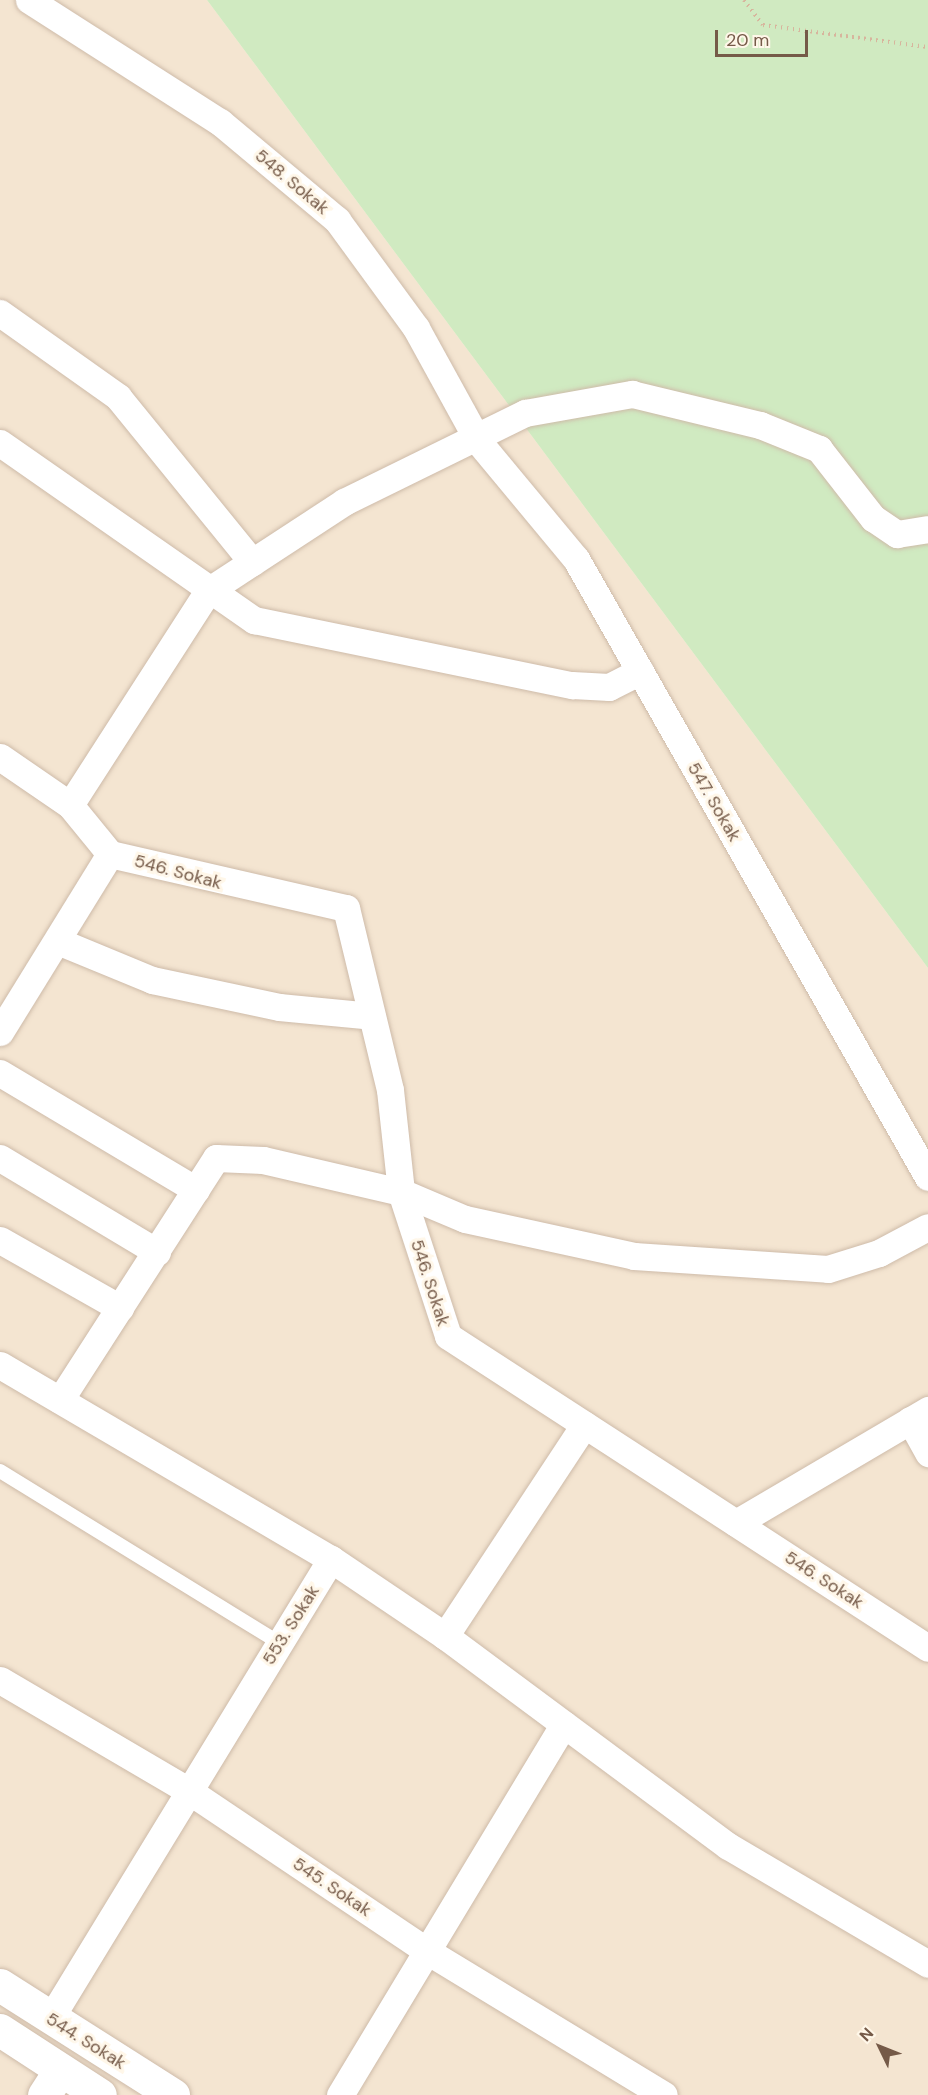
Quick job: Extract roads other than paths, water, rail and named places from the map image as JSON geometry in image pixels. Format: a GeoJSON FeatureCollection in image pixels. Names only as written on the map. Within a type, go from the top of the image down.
{"type":"FeatureCollection","features":[{"type":"Feature","properties":{"kind":"street","name":"548. Sokak"},"geometry":{"type":"LineString","coordinates":[[29,0],[220,122],[337,220],[416,328],[478,441]]}},
{"type":"Feature","properties":{"kind":"street"},"geometry":{"type":"LineString","coordinates":[[0,313],[118,397],[252,562]]}},
{"type":"Feature","properties":{"kind":"street"},"geometry":{"type":"LineString","coordinates":[[70,805],[208,591],[344,502],[478,441],[525,413],[632,394],[760,425],[819,449],[873,518],[897,534],[928,529]]}},
{"type":"Feature","properties":{"kind":"street","name":"547. Sokak"},"geometry":{"type":"LineString","coordinates":[[478,441],[576,559],[928,1177]]}},
{"type":"Feature","properties":{"kind":"street"},"geometry":{"type":"LineString","coordinates":[[0,443],[208,591],[254,620],[572,685],[609,687],[640,671]]}},
{"type":"Feature","properties":{"kind":"street"},"geometry":{"type":"LineString","coordinates":[[0,757],[70,805],[110,854],[60,942],[0,1032]]}},
{"type":"Feature","properties":{"kind":"street","name":"546. Sokak"},"geometry":{"type":"LineString","coordinates":[[110,854],[346,908],[390,1090],[400,1192],[448,1336],[928,1648]]}},
{"type":"Feature","properties":{"kind":"street"},"geometry":{"type":"LineString","coordinates":[[60,942],[152,980],[279,1007],[372,1016]]}},
{"type":"Feature","properties":{"kind":"street"},"geometry":{"type":"LineString","coordinates":[[0,1073],[196,1190]]}},
{"type":"Feature","properties":{"kind":"street"},"geometry":{"type":"LineString","coordinates":[[0,1158],[157,1252]]}},
{"type":"Feature","properties":{"kind":"street"},"geometry":{"type":"LineString","coordinates":[[60,1400],[216,1158],[263,1160],[400,1192],[465,1219],[634,1256],[828,1269],[879,1253],[928,1227]]}},
{"type":"Feature","properties":{"kind":"street"},"geometry":{"type":"LineString","coordinates":[[0,1240],[120,1308]]}},
{"type":"Feature","properties":{"kind":"street"},"geometry":{"type":"LineString","coordinates":[[0,1365],[332,1559],[445,1636],[728,1846],[928,1964]]}},
{"type":"Feature","properties":{"kind":"street"},"geometry":{"type":"LineString","coordinates":[[736,1523],[919,1415],[928,1453]]}},
{"type":"Feature","properties":{"kind":"street"},"geometry":{"type":"LineString","coordinates":[[445,1636],[584,1425]]}},
{"type":"Feature","properties":{"kind":"street","name":"553. Sokak"},"geometry":{"type":"LineString","coordinates":[[50,2019],[332,1559]]}},
{"type":"Feature","properties":{"kind":"street","name":"545. Sokak"},"geometry":{"type":"LineString","coordinates":[[0,1680],[189,1791],[427,1951],[664,2095]]}},
{"type":"Feature","properties":{"kind":"street"},"geometry":{"type":"LineString","coordinates":[[340,2095],[564,1724]]}},
{"type":"Feature","properties":{"kind":"street","name":"544. Sokak"},"geometry":{"type":"LineString","coordinates":[[0,1985],[50,2019],[173,2095]]}},
{"type":"Feature","properties":{"kind":"street","name":"544. Sokak"},"geometry":{"type":"LineString","coordinates":[[0,2030],[52,2082],[100,2095]]}},
{"type":"Feature","properties":{"kind":"lane"},"geometry":{"type":"LineString","coordinates":[[0,1471],[280,1643]]}}]}
